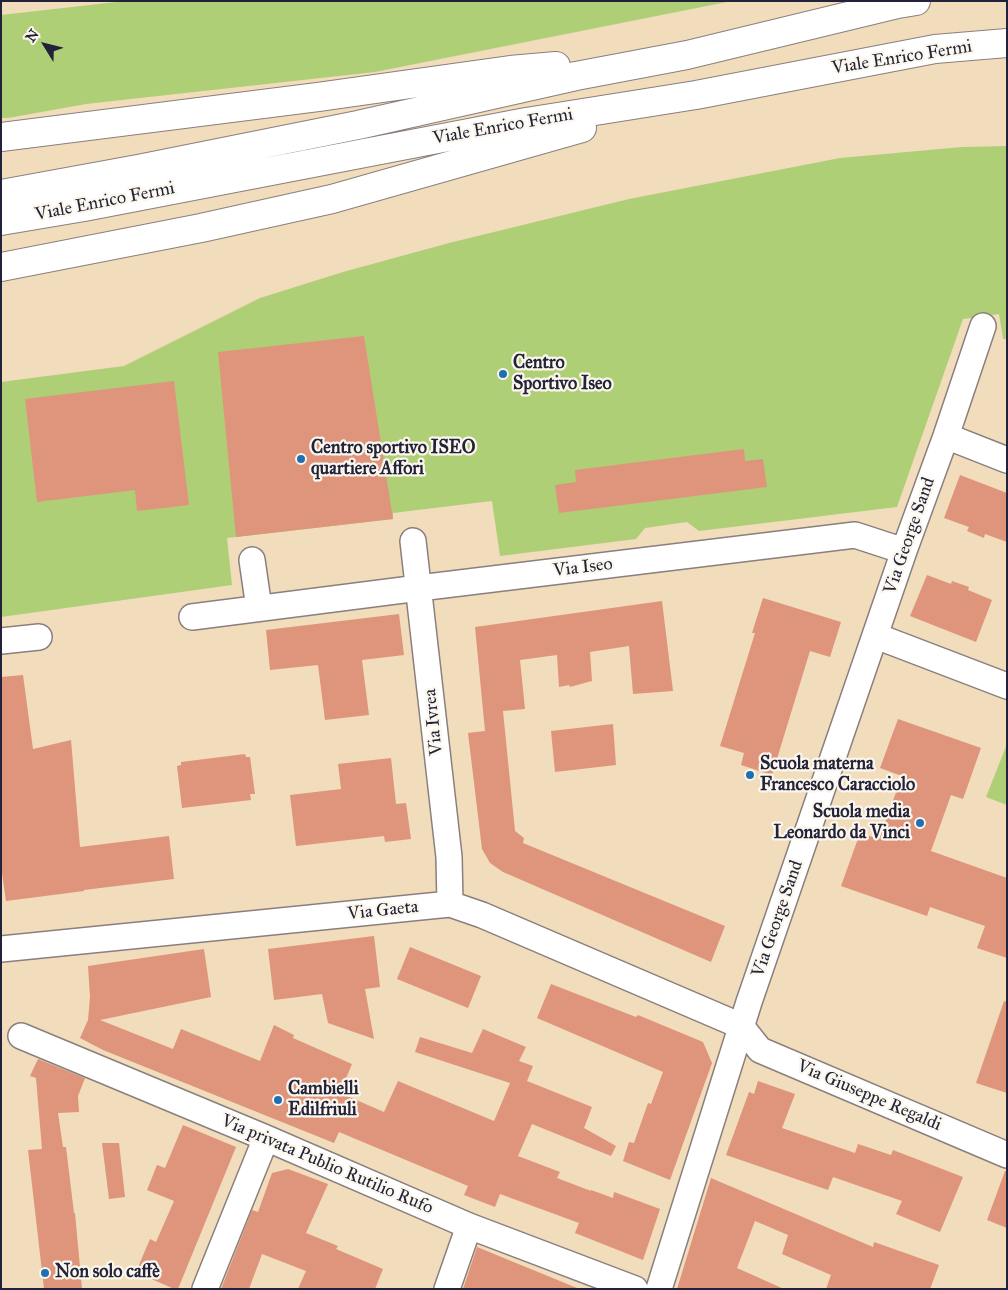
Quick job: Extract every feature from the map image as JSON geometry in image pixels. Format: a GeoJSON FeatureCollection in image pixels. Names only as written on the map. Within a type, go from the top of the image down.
{"type":"FeatureCollection","features":[{"type":"Feature","properties":{"kind":"highway","name":"Viale Enrico Fermi"},"geometry":{"type":"LineString","coordinates":[[1,194],[84,180],[358,125],[567,78],[687,55],[916,1]]}},
{"type":"Feature","properties":{"kind":"highway","name":"Viale Enrico Fermi"},"geometry":{"type":"LineString","coordinates":[[1,221],[84,207],[526,122],[696,95],[935,49],[1007,43]]}},
{"type":"Feature","properties":{"kind":"highway"},"geometry":{"type":"LineString","coordinates":[[1,137],[318,97],[510,70],[687,55]]}},
{"type":"Feature","properties":{"kind":"highway"},"geometry":{"type":"LineString","coordinates":[[1,267],[201,228],[332,199],[696,95]]}},
{"type":"Feature","properties":{"kind":"street","name":"Via George Sand"},"geometry":{"type":"LineString","coordinates":[[659,1289],[741,1026],[983,326]]}},
{"type":"Feature","properties":{"kind":"street"},"geometry":{"type":"LineString","coordinates":[[946,436],[1007,460]]}},
{"type":"Feature","properties":{"kind":"street","name":"Via Iseo"},"geometry":{"type":"LineString","coordinates":[[192,617],[856,535],[904,551]]}},
{"type":"Feature","properties":{"kind":"street","name":"Via Ivrea"},"geometry":{"type":"LineString","coordinates":[[413,541],[449,857],[450,904]]}},
{"type":"Feature","properties":{"kind":"street"},"geometry":{"type":"LineString","coordinates":[[252,560],[259,608]]}},
{"type":"Feature","properties":{"kind":"street"},"geometry":{"type":"LineString","coordinates":[[876,636],[1007,686]]}},
{"type":"Feature","properties":{"kind":"street"},"geometry":{"type":"LineString","coordinates":[[1,641],[39,637]]}},
{"type":"Feature","properties":{"kind":"street","name":"Via Gaeta"},"geometry":{"type":"LineString","coordinates":[[1,949],[450,904],[741,1026]]}},
{"type":"Feature","properties":{"kind":"street","name":"Via Giuseppe Regaldi"},"geometry":{"type":"LineString","coordinates":[[741,1026],[760,1050],[1007,1155]]}},
{"type":"Feature","properties":{"kind":"street","name":"Via privata Publio Rutilio Rufo"},"geometry":{"type":"LineString","coordinates":[[21,1036],[330,1165],[470,1226],[635,1289]]}},
{"type":"Feature","properties":{"kind":"street"},"geometry":{"type":"LineString","coordinates":[[205,1289],[266,1138]]}},
{"type":"Feature","properties":{"kind":"street"},"geometry":{"type":"LineString","coordinates":[[447,1289],[470,1226]]}},
{"type":"Feature","properties":{"kind":"green space"},"geometry":{"type":"Polygon","coordinates":[[[125,1],[732,1],[375,72],[86,104],[1,118],[1,15],[125,1]]]}},
{"type":"Feature","properties":{"kind":"green space","name":"Centro Sportivo Iseo"},"geometry":{"type":"Polygon","coordinates":[[[1007,146],[1007,339],[1003,339],[999,314],[963,319],[897,507],[699,531],[687,522],[645,528],[636,539],[500,556],[492,501],[393,513],[393,519],[227,538],[232,585],[1,617],[1,382],[124,366],[260,298],[343,272],[449,243],[629,199],[840,158],[962,147],[1007,146]]]}},
{"type":"Feature","properties":{"kind":"green space"},"geometry":{"type":"Polygon","coordinates":[[[1007,744],[1007,805],[986,797],[1007,744]]]}},
{"type":"Feature","properties":{"kind":"building"},"geometry":{"type":"Polygon","coordinates":[[[364,336],[393,519],[236,537],[218,352],[364,336]]]}},
{"type":"Feature","properties":{"kind":"building"},"geometry":{"type":"Polygon","coordinates":[[[174,381],[189,505],[137,511],[135,490],[37,502],[25,399],[174,381]]]}},
{"type":"Feature","properties":{"kind":"building"},"geometry":{"type":"Polygon","coordinates":[[[744,449],[745,461],[763,459],[767,487],[559,513],[555,485],[576,482],[575,470],[744,449]]]}},
{"type":"Feature","properties":{"kind":"building"},"geometry":{"type":"Polygon","coordinates":[[[960,475],[1007,493],[1007,542],[985,534],[984,538],[967,531],[969,527],[944,518],[960,475]]]}},
{"type":"Feature","properties":{"kind":"building"},"geometry":{"type":"Polygon","coordinates":[[[927,575],[951,584],[952,581],[969,587],[968,590],[992,600],[976,642],[910,616],[927,575]]]}},
{"type":"Feature","properties":{"kind":"building"},"geometry":{"type":"Polygon","coordinates":[[[763,598],[841,622],[830,657],[810,651],[772,775],[741,765],[744,753],[720,746],[755,633],[752,633],[763,598]]]}},
{"type":"Feature","properties":{"kind":"building"},"geometry":{"type":"Polygon","coordinates":[[[662,601],[673,691],[633,694],[629,646],[590,652],[592,681],[570,687],[569,685],[559,687],[557,655],[520,660],[525,709],[503,711],[515,831],[524,838],[523,843],[725,926],[711,962],[503,872],[490,863],[482,849],[468,733],[485,731],[475,627],[662,601]]]}},
{"type":"Feature","properties":{"kind":"building"},"geometry":{"type":"Polygon","coordinates":[[[399,614],[404,655],[362,660],[369,715],[325,720],[318,665],[270,670],[266,630],[399,614]]]}},
{"type":"Feature","properties":{"kind":"building"},"geometry":{"type":"Polygon","coordinates":[[[23,675],[33,749],[71,740],[80,847],[169,836],[174,879],[6,901],[1,866],[1,677],[23,675]]]}},
{"type":"Feature","properties":{"kind":"building"},"geometry":{"type":"Polygon","coordinates":[[[898,719],[981,748],[963,799],[951,795],[931,851],[1007,878],[1007,958],[977,948],[985,926],[930,907],[927,916],[841,886],[860,833],[879,839],[902,776],[880,768],[898,719]]]}},
{"type":"Feature","properties":{"kind":"building"},"geometry":{"type":"Polygon","coordinates":[[[613,724],[616,765],[555,772],[551,731],[613,724]]]}},
{"type":"Feature","properties":{"kind":"building"},"geometry":{"type":"Polygon","coordinates":[[[245,754],[246,757],[250,757],[255,794],[250,794],[251,800],[182,808],[177,766],[181,765],[181,762],[245,754]]]}},
{"type":"Feature","properties":{"kind":"building"},"geometry":{"type":"Polygon","coordinates":[[[391,758],[396,804],[406,803],[411,839],[385,842],[384,836],[296,846],[290,795],[341,789],[338,764],[391,758]]]}},
{"type":"Feature","properties":{"kind":"building"},"geometry":{"type":"Polygon","coordinates":[[[374,936],[380,987],[365,989],[374,1039],[328,1023],[322,994],[274,1000],[268,949],[374,936]]]}},
{"type":"Feature","properties":{"kind":"building"},"geometry":{"type":"Polygon","coordinates":[[[410,947],[481,976],[468,1008],[397,979],[410,947]]]}},
{"type":"Feature","properties":{"kind":"building"},"geometry":{"type":"Polygon","coordinates":[[[204,949],[211,997],[100,1020],[173,1049],[181,1029],[260,1061],[274,1025],[294,1035],[293,1038],[352,1064],[340,1093],[384,1112],[398,1081],[494,1121],[510,1083],[415,1052],[420,1037],[472,1053],[483,1029],[526,1047],[519,1061],[533,1066],[527,1081],[592,1107],[584,1128],[616,1146],[611,1156],[532,1124],[518,1156],[560,1172],[557,1178],[591,1191],[613,1198],[614,1192],[660,1209],[643,1260],[575,1233],[579,1223],[500,1194],[495,1207],[464,1195],[468,1186],[339,1132],[334,1143],[103,1050],[80,1038],[88,1020],[90,997],[88,966],[204,949]]]}},
{"type":"Feature","properties":{"kind":"building"},"geometry":{"type":"Polygon","coordinates":[[[551,984],[636,1017],[638,1015],[703,1042],[712,1063],[670,1180],[623,1161],[629,1142],[634,1143],[648,1103],[651,1104],[663,1072],[537,1018],[551,984]]]}},
{"type":"Feature","properties":{"kind":"building"},"geometry":{"type":"Polygon","coordinates":[[[1004,1001],[1007,1002],[1007,1093],[976,1083],[1004,1001]]]}},
{"type":"Feature","properties":{"kind":"building"},"geometry":{"type":"Polygon","coordinates":[[[38,1059],[85,1078],[78,1096],[79,1112],[58,1113],[63,1147],[66,1147],[75,1213],[82,1289],[44,1289],[28,1150],[42,1149],[36,1078],[30,1076],[38,1059]]]}},
{"type":"Feature","properties":{"kind":"building"},"geometry":{"type":"Polygon","coordinates":[[[758,1081],[795,1094],[782,1128],[855,1153],[858,1144],[891,1155],[893,1150],[963,1177],[940,1232],[896,1214],[902,1201],[833,1177],[828,1190],[726,1155],[749,1092],[754,1094],[758,1081]]]}},
{"type":"Feature","properties":{"kind":"building"},"geometry":{"type":"Polygon","coordinates":[[[183,1125],[236,1147],[178,1289],[174,1289],[136,1272],[150,1239],[156,1242],[174,1201],[147,1190],[157,1165],[165,1168],[183,1125]]]}},
{"type":"Feature","properties":{"kind":"building"},"geometry":{"type":"Polygon","coordinates":[[[102,1143],[119,1143],[125,1197],[109,1199],[102,1143]]]}},
{"type":"Feature","properties":{"kind":"building"},"geometry":{"type":"Polygon","coordinates":[[[288,1169],[328,1184],[306,1233],[338,1246],[336,1249],[383,1269],[375,1289],[298,1289],[306,1271],[262,1254],[249,1289],[221,1289],[252,1210],[258,1212],[272,1173],[288,1169]]]}},
{"type":"Feature","properties":{"kind":"building"},"geometry":{"type":"Polygon","coordinates":[[[1005,1171],[1007,1171],[1007,1228],[987,1220],[1005,1171]]]}},
{"type":"Feature","properties":{"kind":"building"},"geometry":{"type":"Polygon","coordinates":[[[711,1178],[873,1247],[874,1242],[939,1265],[930,1289],[826,1289],[831,1275],[782,1254],[788,1235],[755,1221],[737,1268],[784,1289],[677,1289],[711,1178]]]}},
{"type":"Feature","properties":{"kind":"building"},"geometry":{"type":"Polygon","coordinates":[[[477,1247],[577,1288],[577,1289],[463,1289],[477,1247]]]}},
{"type":"Feature","properties":{"kind":"place","name":"Centro Sportivo Iseo"},"geometry":{"type":"Point","coordinates":[503,374]}},
{"type":"Feature","properties":{"kind":"place","name":"Centro sportivo ISEO quartiere Affori"},"geometry":{"type":"Point","coordinates":[301,459]}},
{"type":"Feature","properties":{"kind":"place","name":"Scuola materna Francesco Caracciolo"},"geometry":{"type":"Point","coordinates":[750,775]}},
{"type":"Feature","properties":{"kind":"place","name":"Scuola media Leonardo da Vinci"},"geometry":{"type":"Point","coordinates":[920,823]}},
{"type":"Feature","properties":{"kind":"place","name":"Cambielli Edilfriuli"},"geometry":{"type":"Point","coordinates":[278,1100]}},
{"type":"Feature","properties":{"kind":"place","name":"Non solo caffè"},"geometry":{"type":"Point","coordinates":[45,1273]}}]}
